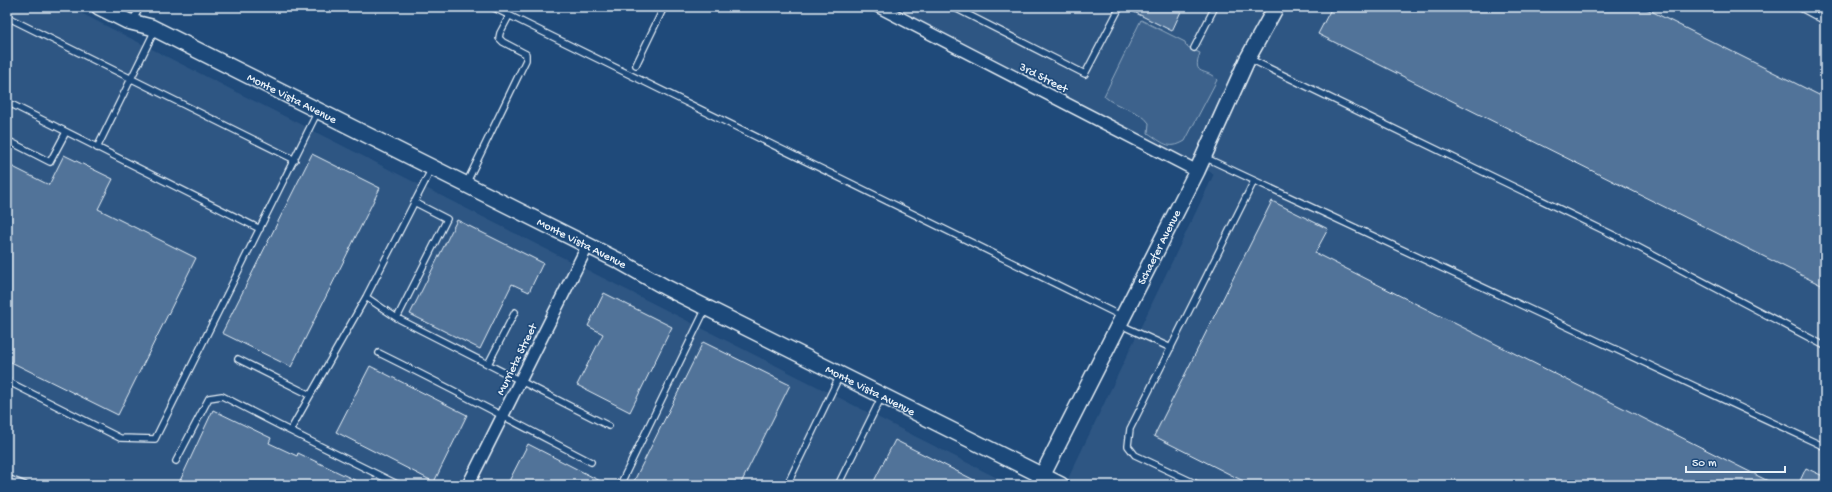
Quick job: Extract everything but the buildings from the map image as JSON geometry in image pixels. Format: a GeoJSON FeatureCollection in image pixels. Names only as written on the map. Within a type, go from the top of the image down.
{"type":"FeatureCollection","features":[{"type":"Feature","properties":{"kind":"street","name":"Monte Vista Avenue"},"geometry":{"type":"LineString","coordinates":[[100,7],[132,22],[155,29],[588,245],[706,308],[882,396],[1040,481],[1061,485]]}},
{"type":"Feature","properties":{"kind":"street","name":"3rd Street"},"geometry":{"type":"LineString","coordinates":[[878,7],[1200,164]]}},
{"type":"Feature","properties":{"kind":"street","name":"Schaefer Avenue"},"geometry":{"type":"LineString","coordinates":[[1040,481],[1200,164],[1248,58],[1276,7]]}},
{"type":"Feature","properties":{"kind":"street","name":"Murrieta Street"},"geometry":{"type":"LineString","coordinates":[[468,485],[588,245]]}},
{"type":"Feature","properties":{"kind":"lane"},"geometry":{"type":"LineString","coordinates":[[132,22],[140,7]]}},
{"type":"Feature","properties":{"kind":"lane"},"geometry":{"type":"LineString","coordinates":[[492,7],[1120,320],[1171,348]]}},
{"type":"Feature","properties":{"kind":"lane"},"geometry":{"type":"LineString","coordinates":[[636,65],[664,7]]}},
{"type":"Feature","properties":{"kind":"lane"},"geometry":{"type":"LineString","coordinates":[[953,7],[1086,74],[1120,7]]}},
{"type":"Feature","properties":{"kind":"lane"},"geometry":{"type":"LineString","coordinates":[[1194,48],[1215,7]]}},
{"type":"Feature","properties":{"kind":"lane"},"geometry":{"type":"LineString","coordinates":[[1799,7],[1825,21]]}},
{"type":"Feature","properties":{"kind":"lane"},"geometry":{"type":"LineString","coordinates":[[7,16],[294,160]]}},
{"type":"Feature","properties":{"kind":"lane"},"geometry":{"type":"LineString","coordinates":[[466,184],[526,60],[526,54],[502,42],[499,38],[509,16]]}},
{"type":"Feature","properties":{"kind":"lane"},"geometry":{"type":"LineString","coordinates":[[97,148],[155,29]]}},
{"type":"Feature","properties":{"kind":"lane"},"geometry":{"type":"LineString","coordinates":[[1248,58],[1634,245],[1825,346]]}},
{"type":"Feature","properties":{"kind":"lane"},"geometry":{"type":"LineString","coordinates":[[7,102],[260,229]]}},
{"type":"Feature","properties":{"kind":"lane"},"geometry":{"type":"LineString","coordinates":[[7,381],[120,438],[155,439],[319,111]]}},
{"type":"Feature","properties":{"kind":"lane"},"geometry":{"type":"LineString","coordinates":[[7,140],[50,162],[66,132]]}},
{"type":"Feature","properties":{"kind":"lane"},"geometry":{"type":"LineString","coordinates":[[1200,164],[1254,181],[1825,447]]}},
{"type":"Feature","properties":{"kind":"lane"},"geometry":{"type":"LineString","coordinates":[[290,431],[366,297],[432,167]]}},
{"type":"Feature","properties":{"kind":"lane"},"geometry":{"type":"LineString","coordinates":[[1199,485],[1135,455],[1128,446],[1130,429],[1254,181]]}},
{"type":"Feature","properties":{"kind":"lane"},"geometry":{"type":"LineString","coordinates":[[397,318],[447,219],[414,202]]}},
{"type":"Feature","properties":{"kind":"lane"},"geometry":{"type":"LineString","coordinates":[[366,297],[397,318],[609,426]]}},
{"type":"Feature","properties":{"kind":"lane"},"geometry":{"type":"LineString","coordinates":[[620,485],[706,308]]}},
{"type":"Feature","properties":{"kind":"lane"},"geometry":{"type":"LineString","coordinates":[[488,364],[515,312]]}},
{"type":"Feature","properties":{"kind":"lane"},"geometry":{"type":"LineString","coordinates":[[378,353],[456,390],[502,417],[591,462]]}},
{"type":"Feature","properties":{"kind":"lane"},"geometry":{"type":"LineString","coordinates":[[238,360],[310,395]]}},
{"type":"Feature","properties":{"kind":"lane"},"geometry":{"type":"LineString","coordinates":[[787,485],[840,375]]}},
{"type":"Feature","properties":{"kind":"lane"},"geometry":{"type":"LineString","coordinates":[[176,461],[209,398],[222,396],[399,485]]}},
{"type":"Feature","properties":{"kind":"lane"},"geometry":{"type":"LineString","coordinates":[[838,485],[882,396]]}},
{"type":"Feature","properties":{"kind":"lane"},"geometry":{"type":"LineString","coordinates":[[7,478],[25,485]]}},
{"type":"Feature","properties":{"kind":"shaded area"},"geometry":{"type":"Polygon","coordinates":[[[7,7],[69,7],[1011,485],[7,485],[7,7]]]}},
{"type":"Feature","properties":{"kind":"shaded area"},"geometry":{"type":"Polygon","coordinates":[[[893,7],[1825,7],[1825,485],[1065,485],[1214,174],[893,7]]]}},
{"type":"Feature","properties":{"kind":"shaded area"},"geometry":{"type":"Polygon","coordinates":[[[1141,20],[1185,42],[1186,46],[1200,53],[1197,66],[1201,71],[1213,76],[1217,80],[1185,141],[1179,144],[1170,145],[1161,142],[1148,133],[1149,123],[1145,119],[1104,96],[1141,20]]]}}]}
